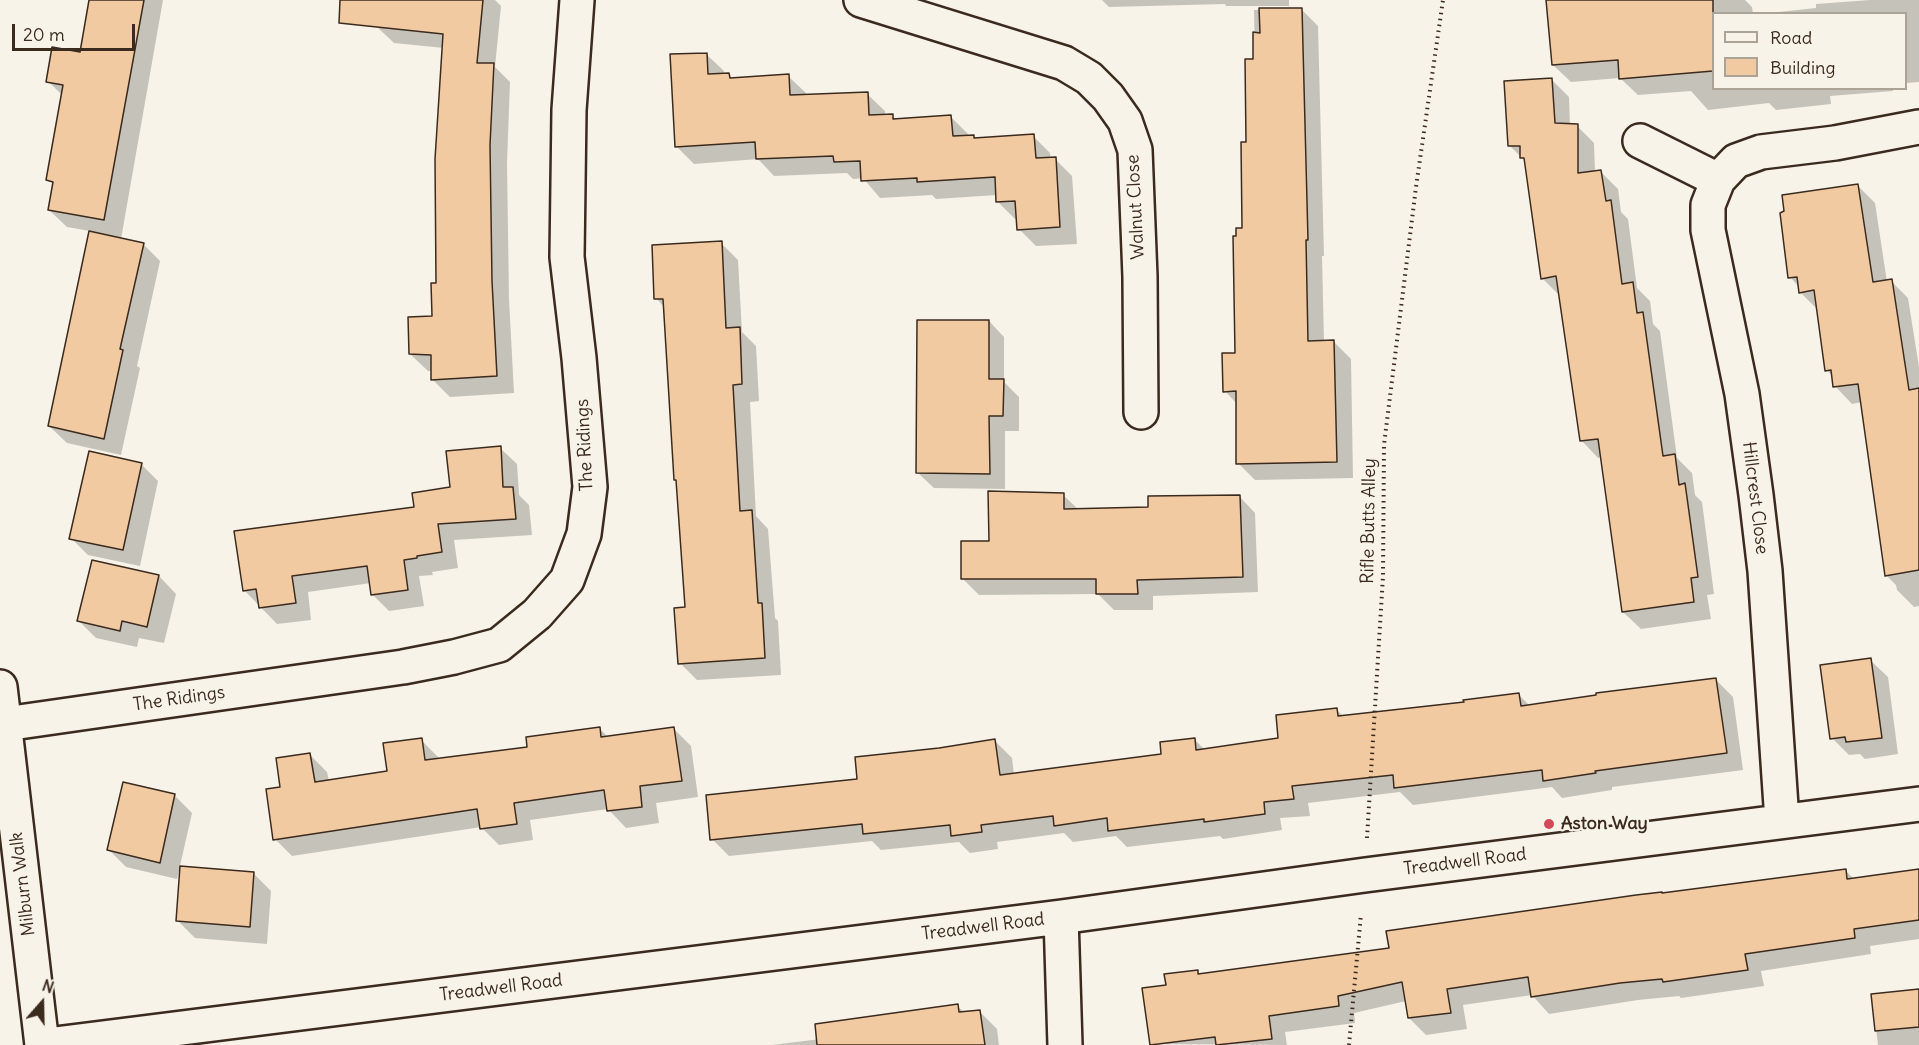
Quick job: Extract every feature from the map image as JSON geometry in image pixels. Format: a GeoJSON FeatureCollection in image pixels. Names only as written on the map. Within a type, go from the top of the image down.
{"type":"FeatureCollection","features":[{"type":"Feature","properties":{"kind":"street","name":"The Ridings"},"geometry":{"type":"LineString","coordinates":[[5,724],[403,668],[454,657],[499,645],[537,614],[567,580],[584,534],[590,487],[579,358],[567,257],[569,110],[577,0]]}},
{"type":"Feature","properties":{"kind":"street","name":"Walnut Close"},"geometry":{"type":"LineString","coordinates":[[861,0],[1064,63],[1089,78],[1108,97],[1125,121],[1135,150],[1140,277],[1141,412]]}},
{"type":"Feature","properties":{"kind":"street","name":"Hillcrest Close"},"geometry":{"type":"LineString","coordinates":[[1782,820],[1766,582],[1756,495],[1742,394],[1708,230],[1708,205],[1718,180],[1736,161],[1761,152],[1835,143],[1919,127]]}},
{"type":"Feature","properties":{"kind":"street"},"geometry":{"type":"LineString","coordinates":[[1640,141],[1718,180]]}},
{"type":"Feature","properties":{"kind":"street","name":"Milburn Walk"},"geometry":{"type":"LineString","coordinates":[[0,687],[42,1045]]}},
{"type":"Feature","properties":{"kind":"street","name":"Treadwell Road"},"geometry":{"type":"LineString","coordinates":[[47,1045],[1061,917],[1782,820],[1919,804]]}},
{"type":"Feature","properties":{"kind":"street"},"geometry":{"type":"LineString","coordinates":[[1061,917],[1065,1045]]}},
{"type":"Feature","properties":{"kind":"path","name":"Rifle Butts Alley"},"geometry":{"type":"LineString","coordinates":[[1349,1045],[1365,875],[1383,576],[1384,445],[1416,187],[1443,0]]}},
{"type":"Feature","properties":{"kind":"building"},"geometry":{"type":"Polygon","coordinates":[[[89,0],[144,0],[104,220],[48,210],[53,182],[46,180],[63,85],[46,82],[52,47],[80,52],[89,0]]]}},
{"type":"Feature","properties":{"kind":"building"},"geometry":{"type":"Polygon","coordinates":[[[340,0],[483,0],[477,63],[494,63],[490,145],[492,281],[497,376],[431,380],[431,355],[409,354],[408,317],[432,316],[431,283],[436,283],[435,159],[443,34],[339,23],[340,0]]]}},
{"type":"Feature","properties":{"kind":"building"},"geometry":{"type":"Polygon","coordinates":[[[1546,0],[1713,0],[1712,71],[1619,79],[1618,60],[1552,65],[1546,0]]]}},
{"type":"Feature","properties":{"kind":"building"},"geometry":{"type":"Polygon","coordinates":[[[1259,8],[1302,8],[1308,240],[1306,240],[1308,341],[1334,340],[1337,462],[1236,464],[1236,391],[1223,392],[1222,353],[1235,353],[1233,236],[1236,236],[1236,228],[1242,228],[1241,142],[1246,142],[1245,59],[1253,59],[1253,32],[1260,33],[1259,8]]]}},
{"type":"Feature","properties":{"kind":"building"},"geometry":{"type":"Polygon","coordinates":[[[707,53],[708,74],[729,73],[730,78],[789,74],[790,95],[868,92],[869,115],[893,114],[893,119],[951,115],[953,136],[974,135],[974,138],[1034,134],[1036,158],[1056,157],[1060,227],[1017,230],[1015,201],[996,202],[995,177],[917,182],[917,178],[861,181],[860,161],[834,162],[833,156],[756,159],[755,142],[675,147],[670,54],[707,53]]]}},
{"type":"Feature","properties":{"kind":"building"},"geometry":{"type":"Polygon","coordinates":[[[1552,78],[1555,123],[1578,124],[1578,173],[1601,170],[1606,201],[1611,200],[1622,284],[1633,282],[1637,313],[1643,312],[1663,456],[1675,454],[1679,485],[1685,483],[1698,577],[1691,578],[1694,602],[1622,612],[1598,439],[1580,441],[1556,276],[1541,279],[1524,158],[1520,158],[1520,146],[1508,146],[1504,81],[1552,78]]]}},
{"type":"Feature","properties":{"kind":"building"},"geometry":{"type":"Polygon","coordinates":[[[1858,184],[1873,282],[1892,279],[1909,390],[1919,388],[1919,570],[1885,576],[1858,384],[1833,387],[1831,370],[1825,371],[1814,290],[1799,293],[1797,277],[1788,278],[1780,213],[1784,211],[1782,195],[1858,184]]]}},
{"type":"Feature","properties":{"kind":"building"},"geometry":{"type":"Polygon","coordinates":[[[89,231],[144,243],[120,349],[123,350],[104,439],[48,426],[89,231]]]}},
{"type":"Feature","properties":{"kind":"building"},"geometry":{"type":"Polygon","coordinates":[[[722,241],[726,328],[740,327],[742,384],[733,385],[740,511],[752,510],[758,603],[762,603],[765,658],[678,664],[674,608],[685,607],[676,480],[674,480],[663,299],[654,299],[652,245],[722,241]]]}},
{"type":"Feature","properties":{"kind":"building"},"geometry":{"type":"Polygon","coordinates":[[[917,320],[989,320],[989,379],[1004,379],[1003,416],[989,416],[990,474],[916,473],[917,320]]]}},
{"type":"Feature","properties":{"kind":"building"},"geometry":{"type":"Polygon","coordinates":[[[501,446],[503,487],[513,487],[516,519],[438,524],[442,552],[404,560],[408,590],[371,595],[367,566],[292,576],[296,603],[259,608],[256,589],[243,591],[234,531],[414,507],[412,493],[450,487],[446,451],[501,446]]]}},
{"type":"Feature","properties":{"kind":"building"},"geometry":{"type":"Polygon","coordinates":[[[89,451],[142,463],[123,550],[69,539],[89,451]]]}},
{"type":"Feature","properties":{"kind":"building"},"geometry":{"type":"Polygon","coordinates":[[[988,491],[1064,493],[1064,509],[1148,507],[1148,496],[1240,495],[1243,577],[1137,580],[1138,594],[1096,594],[1096,579],[961,579],[961,541],[989,541],[988,491]]]}},
{"type":"Feature","properties":{"kind":"building"},"geometry":{"type":"Polygon","coordinates":[[[92,560],[159,575],[147,627],[122,621],[120,631],[77,621],[92,560]]]}},
{"type":"Feature","properties":{"kind":"building"},"geometry":{"type":"Polygon","coordinates":[[[1871,658],[1882,738],[1846,742],[1845,737],[1830,739],[1820,665],[1871,658]]]}},
{"type":"Feature","properties":{"kind":"building"},"geometry":{"type":"Polygon","coordinates":[[[1716,678],[1727,753],[1595,771],[1596,773],[1543,781],[1542,770],[1394,788],[1393,775],[1292,786],[1294,799],[1264,802],[1265,814],[1108,831],[1107,818],[1054,826],[1053,816],[981,825],[982,832],[951,836],[950,825],[863,834],[862,824],[710,840],[706,795],[857,779],[855,757],[995,739],[1000,775],[1161,754],[1160,742],[1195,738],[1196,750],[1278,738],[1276,715],[1337,708],[1338,716],[1464,702],[1463,700],[1519,693],[1521,706],[1596,695],[1596,693],[1716,678]]]}},
{"type":"Feature","properties":{"kind":"building"},"geometry":{"type":"Polygon","coordinates":[[[600,727],[601,737],[674,727],[682,781],[640,786],[642,807],[607,811],[604,790],[514,803],[517,824],[480,829],[477,809],[273,840],[266,789],[280,787],[276,758],[310,753],[315,782],[387,771],[383,743],[422,738],[425,760],[527,747],[526,737],[600,727]]]}},
{"type":"Feature","properties":{"kind":"building"},"geometry":{"type":"Polygon","coordinates":[[[123,782],[175,794],[160,863],[107,850],[123,782]]]}},
{"type":"Feature","properties":{"kind":"building"},"geometry":{"type":"Polygon","coordinates":[[[180,866],[254,872],[250,927],[176,921],[180,866]]]}},
{"type":"Feature","properties":{"kind":"building"},"geometry":{"type":"Polygon","coordinates":[[[1846,869],[1847,879],[1919,869],[1919,920],[1854,929],[1855,938],[1745,954],[1748,970],[1663,982],[1662,979],[1620,983],[1531,997],[1528,977],[1447,989],[1451,1013],[1408,1018],[1402,982],[1338,996],[1339,1006],[1269,1016],[1272,1039],[1216,1045],[1215,1037],[1150,1045],[1142,988],[1166,985],[1164,974],[1198,970],[1198,974],[1389,948],[1386,931],[1636,895],[1846,869]]]}},
{"type":"Feature","properties":{"kind":"building"},"geometry":{"type":"Polygon","coordinates":[[[1919,989],[1919,1027],[1875,1031],[1871,994],[1919,989]]]}},
{"type":"Feature","properties":{"kind":"building"},"geometry":{"type":"Polygon","coordinates":[[[958,1004],[959,1012],[980,1010],[985,1045],[817,1045],[815,1024],[958,1004]]]}},
{"type":"Feature","properties":{"kind":"place","name":"Aston Way"},"geometry":{"type":"Point","coordinates":[1549,824]}}]}
